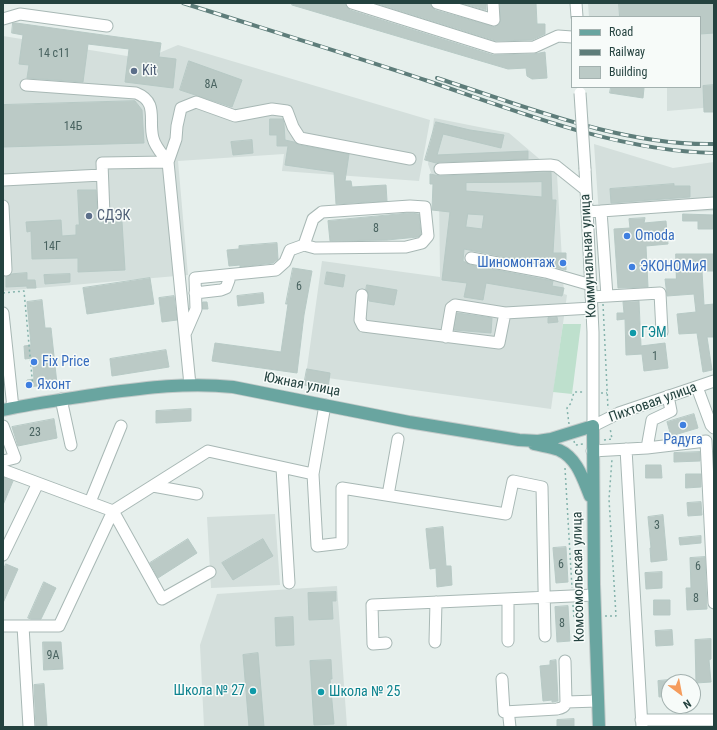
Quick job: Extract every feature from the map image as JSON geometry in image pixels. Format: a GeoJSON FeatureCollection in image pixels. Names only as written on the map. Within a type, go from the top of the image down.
{"type":"FeatureCollection","features":[{"type":"Feature","properties":{"kind":"main road","name":"Южная улица"},"geometry":{"type":"LineString","coordinates":[[8,409],[61,399],[190,384],[233,387],[409,422],[519,440],[538,441],[551,439],[593,426]]}},
{"type":"Feature","properties":{"kind":"main road","name":"Комсомольская улица"},"geometry":{"type":"LineString","coordinates":[[593,426],[592,501],[599,727]]}},
{"type":"Feature","properties":{"kind":"main road"},"geometry":{"type":"LineString","coordinates":[[519,440],[557,450],[566,454],[578,468],[592,501]]}},
{"type":"Feature","properties":{"kind":"street"},"geometry":{"type":"LineString","coordinates":[[352,3],[495,48],[534,47],[558,36],[571,37]]}},
{"type":"Feature","properties":{"kind":"street"},"geometry":{"type":"LineString","coordinates":[[437,3],[494,20],[493,3]]}},
{"type":"Feature","properties":{"kind":"street"},"geometry":{"type":"LineString","coordinates":[[3,19],[20,14],[107,26]]}},
{"type":"Feature","properties":{"kind":"street"},"geometry":{"type":"LineString","coordinates":[[26,85],[136,93],[142,95],[147,99],[153,117],[152,129],[155,144],[168,162]]}},
{"type":"Feature","properties":{"kind":"street","name":"Коммунальная улица"},"geometry":{"type":"LineString","coordinates":[[580,90],[592,302],[593,426]]}},
{"type":"Feature","properties":{"kind":"street"},"geometry":{"type":"LineString","coordinates":[[190,384],[168,162],[176,138],[181,108],[196,102],[235,116],[272,109],[287,111],[293,127],[300,138],[410,159]]}},
{"type":"Feature","properties":{"kind":"street"},"geometry":{"type":"LineString","coordinates":[[104,215],[102,163],[168,162]]}},
{"type":"Feature","properties":{"kind":"street"},"geometry":{"type":"LineString","coordinates":[[440,169],[550,165],[556,166],[586,190]]}},
{"type":"Feature","properties":{"kind":"street"},"geometry":{"type":"LineString","coordinates":[[3,180],[102,175]]}},
{"type":"Feature","properties":{"kind":"street"},"geometry":{"type":"LineString","coordinates":[[587,212],[714,204]]}},
{"type":"Feature","properties":{"kind":"street"},"geometry":{"type":"LineString","coordinates":[[3,206],[6,270],[3,270]]}},
{"type":"Feature","properties":{"kind":"street"},"geometry":{"type":"LineString","coordinates":[[186,333],[196,309],[195,278],[276,270],[285,262],[290,250],[304,245],[315,248],[406,247],[422,243],[428,236],[425,207],[410,206],[322,212],[313,219],[304,245]]}},
{"type":"Feature","properties":{"kind":"street"},"geometry":{"type":"LineString","coordinates":[[601,211],[605,296]]}},
{"type":"Feature","properties":{"kind":"street"},"geometry":{"type":"LineString","coordinates":[[471,258],[546,272],[591,285]]}},
{"type":"Feature","properties":{"kind":"street"},"geometry":{"type":"LineString","coordinates":[[196,293],[226,288],[229,280],[229,274]]}},
{"type":"Feature","properties":{"kind":"street"},"geometry":{"type":"LineString","coordinates":[[446,337],[451,308],[456,306],[505,313],[592,302],[605,296],[660,293],[662,332]]}},
{"type":"Feature","properties":{"kind":"street"},"geometry":{"type":"LineString","coordinates":[[362,295],[360,320],[363,326],[446,337],[499,343],[505,313]]}},
{"type":"Feature","properties":{"kind":"street"},"geometry":{"type":"LineString","coordinates":[[3,313],[8,409]]}},
{"type":"Feature","properties":{"kind":"street","name":"Пихтовая улица"},"geometry":{"type":"LineString","coordinates":[[593,426],[619,413],[714,381]]}},
{"type":"Feature","properties":{"kind":"street"},"geometry":{"type":"LineString","coordinates":[[697,387],[710,425],[714,428]]}},
{"type":"Feature","properties":{"kind":"street"},"geometry":{"type":"LineString","coordinates":[[648,448],[652,420],[671,411],[668,396]]}},
{"type":"Feature","properties":{"kind":"street"},"geometry":{"type":"LineString","coordinates":[[61,399],[71,445]]}},
{"type":"Feature","properties":{"kind":"street"},"geometry":{"type":"LineString","coordinates":[[325,405],[312,474],[317,546],[342,543],[342,488],[506,514],[513,482],[542,487],[545,636]]}},
{"type":"Feature","properties":{"kind":"street"},"geometry":{"type":"LineString","coordinates":[[3,426],[14,458],[3,461]]}},
{"type":"Feature","properties":{"kind":"street"},"geometry":{"type":"LineString","coordinates":[[90,502],[121,426]]}},
{"type":"Feature","properties":{"kind":"street"},"geometry":{"type":"LineString","coordinates":[[388,495],[398,439]]}},
{"type":"Feature","properties":{"kind":"street"},"geometry":{"type":"LineString","coordinates":[[592,451],[612,445],[626,449],[706,441],[714,603]]}},
{"type":"Feature","properties":{"kind":"street"},"geometry":{"type":"LineString","coordinates":[[626,449],[642,723],[714,720]]}},
{"type":"Feature","properties":{"kind":"street"},"geometry":{"type":"LineString","coordinates":[[3,626],[59,626],[113,511],[208,451],[312,474]]}},
{"type":"Feature","properties":{"kind":"street"},"geometry":{"type":"LineString","coordinates":[[282,468],[290,583]]}},
{"type":"Feature","properties":{"kind":"street"},"geometry":{"type":"LineString","coordinates":[[3,470],[113,511],[162,599],[210,572]]}},
{"type":"Feature","properties":{"kind":"street"},"geometry":{"type":"LineString","coordinates":[[3,555],[38,483]]}},
{"type":"Feature","properties":{"kind":"street"},"geometry":{"type":"LineString","coordinates":[[153,486],[197,494]]}},
{"type":"Feature","properties":{"kind":"street"},"geometry":{"type":"LineString","coordinates":[[386,643],[373,644],[372,605],[594,595]]}},
{"type":"Feature","properties":{"kind":"street"},"geometry":{"type":"LineString","coordinates":[[508,599],[508,641]]}},
{"type":"Feature","properties":{"kind":"street"},"geometry":{"type":"LineString","coordinates":[[435,642],[436,602]]}},
{"type":"Feature","properties":{"kind":"street"},"geometry":{"type":"LineString","coordinates":[[23,626],[29,727]]}},
{"type":"Feature","properties":{"kind":"street"},"geometry":{"type":"LineString","coordinates":[[502,679],[504,712],[562,708],[565,706],[566,702],[565,661]]}},
{"type":"Feature","properties":{"kind":"street"},"geometry":{"type":"LineString","coordinates":[[566,702],[598,701]]}},
{"type":"Feature","properties":{"kind":"path"},"geometry":{"type":"LineString","coordinates":[[3,293],[24,290],[33,388]]}},
{"type":"Feature","properties":{"kind":"path"},"geometry":{"type":"LineString","coordinates":[[605,296],[608,393]]}},
{"type":"Feature","properties":{"kind":"path"},"geometry":{"type":"LineString","coordinates":[[575,445],[566,454],[565,464],[574,618],[616,616],[609,499],[612,445]]}},
{"type":"Feature","properties":{"kind":"shaded area"},"geometry":{"type":"Polygon","coordinates":[[[588,3],[714,3],[714,107],[667,111],[667,88],[701,88],[701,16],[589,16],[588,3]]]}},
{"type":"Feature","properties":{"kind":"shaded area"},"geometry":{"type":"Polygon","coordinates":[[[3,36],[152,60],[159,53],[178,45],[430,120],[419,181],[282,171],[284,154],[178,161],[188,275],[3,291],[3,36]]]}},
{"type":"Feature","properties":{"kind":"shaded area"},"geometry":{"type":"Polygon","coordinates":[[[434,118],[509,133],[557,174],[564,294],[567,295],[551,409],[306,375],[322,261],[440,277],[439,195],[428,164],[434,118]]]}},
{"type":"Feature","properties":{"kind":"shaded area"},"geometry":{"type":"Polygon","coordinates":[[[594,144],[673,168],[714,162],[714,211],[599,215],[594,144]]]}},
{"type":"Feature","properties":{"kind":"shaded area"},"geometry":{"type":"Polygon","coordinates":[[[275,514],[280,585],[211,588],[207,517],[275,514]]]}},
{"type":"Feature","properties":{"kind":"shaded area"},"geometry":{"type":"Polygon","coordinates":[[[337,586],[347,727],[204,727],[200,645],[217,594],[337,586]]]}},
{"type":"Feature","properties":{"kind":"green space"},"geometry":{"type":"Polygon","coordinates":[[[563,324],[581,324],[572,394],[553,392],[563,324]]]}},
{"type":"Feature","properties":{"kind":"building"},"geometry":{"type":"Polygon","coordinates":[[[293,3],[345,3],[350,10],[493,55],[534,54],[545,52],[547,78],[532,79],[527,76],[526,68],[508,69],[292,5],[293,3]]]}},
{"type":"Feature","properties":{"kind":"building"},"geometry":{"type":"Polygon","coordinates":[[[375,3],[430,3],[435,10],[495,27],[500,23],[500,3],[536,3],[537,24],[545,24],[545,34],[532,40],[496,41],[375,3]]]}},
{"type":"Feature","properties":{"kind":"building"},"geometry":{"type":"Polygon","coordinates":[[[461,3],[486,3],[486,10],[461,3]]]}},
{"type":"Feature","properties":{"kind":"building"},"geometry":{"type":"Polygon","coordinates":[[[619,3],[714,3],[714,33],[701,34],[701,16],[620,16],[619,3]]]}},
{"type":"Feature","properties":{"kind":"building"},"geometry":{"type":"Polygon","coordinates":[[[13,23],[161,43],[159,57],[176,59],[173,88],[125,82],[129,49],[88,44],[83,82],[27,78],[29,65],[19,64],[23,35],[12,33],[13,23]]]}},
{"type":"Feature","properties":{"kind":"building"},"geometry":{"type":"Polygon","coordinates":[[[189,61],[242,80],[232,107],[180,90],[189,61]]]}},
{"type":"Feature","properties":{"kind":"building"},"geometry":{"type":"Polygon","coordinates":[[[714,85],[714,112],[704,112],[703,86],[714,85]]]}},
{"type":"Feature","properties":{"kind":"building"},"geometry":{"type":"Polygon","coordinates":[[[611,88],[644,88],[643,98],[610,93],[611,88]]]}},
{"type":"Feature","properties":{"kind":"building"},"geometry":{"type":"Polygon","coordinates":[[[135,101],[142,110],[144,143],[3,147],[3,105],[135,101]]]}},
{"type":"Feature","properties":{"kind":"building"},"geometry":{"type":"Polygon","coordinates":[[[270,119],[283,119],[285,140],[299,145],[349,154],[345,181],[351,181],[352,187],[386,185],[387,201],[336,204],[334,172],[285,165],[288,146],[277,146],[277,135],[270,135],[270,119]]]}},
{"type":"Feature","properties":{"kind":"building"},"geometry":{"type":"Polygon","coordinates":[[[436,122],[470,130],[504,135],[501,148],[443,134],[437,155],[528,151],[528,159],[436,163],[425,160],[436,122]]]}},
{"type":"Feature","properties":{"kind":"building"},"geometry":{"type":"Polygon","coordinates":[[[252,140],[253,153],[233,155],[231,142],[252,140]]]}},
{"type":"Feature","properties":{"kind":"building"},"geometry":{"type":"Polygon","coordinates":[[[551,172],[552,200],[556,200],[553,253],[566,253],[566,270],[464,249],[463,261],[470,265],[553,281],[552,286],[564,288],[562,296],[486,283],[483,300],[464,297],[467,283],[442,280],[450,212],[432,210],[433,184],[430,184],[430,174],[440,176],[551,172]],[[542,182],[466,183],[466,191],[542,197],[542,182]],[[468,214],[466,227],[482,229],[484,215],[468,214]]]}},
{"type":"Feature","properties":{"kind":"building"},"geometry":{"type":"Polygon","coordinates":[[[674,184],[674,186],[690,186],[690,197],[611,203],[610,189],[674,184]]]}},
{"type":"Feature","properties":{"kind":"building"},"geometry":{"type":"Polygon","coordinates":[[[78,190],[96,190],[97,215],[99,223],[122,222],[125,270],[78,272],[78,258],[32,259],[31,231],[27,232],[26,222],[61,220],[62,236],[76,235],[76,225],[79,225],[78,190]]]}},
{"type":"Feature","properties":{"kind":"building"},"geometry":{"type":"Polygon","coordinates":[[[410,213],[419,214],[421,234],[418,237],[387,240],[330,241],[328,221],[410,213]]]}},
{"type":"Feature","properties":{"kind":"building"},"geometry":{"type":"Polygon","coordinates":[[[683,214],[714,215],[714,229],[698,229],[698,221],[683,221],[683,214]]]}},
{"type":"Feature","properties":{"kind":"building","name":"ЭКОНОМиЯ"},"geometry":{"type":"Polygon","coordinates":[[[645,218],[644,223],[666,221],[668,244],[646,246],[648,287],[618,288],[614,229],[630,228],[629,219],[645,218]]]}},
{"type":"Feature","properties":{"kind":"building"},"geometry":{"type":"Polygon","coordinates":[[[277,243],[278,259],[273,263],[240,267],[240,265],[229,266],[227,250],[239,249],[239,246],[277,243]]]}},
{"type":"Feature","properties":{"kind":"building"},"geometry":{"type":"Polygon","coordinates":[[[676,254],[714,254],[714,271],[702,271],[704,305],[714,304],[714,337],[707,337],[712,370],[703,372],[697,333],[679,334],[677,314],[696,312],[694,294],[667,296],[665,279],[676,279],[676,254]]]}},
{"type":"Feature","properties":{"kind":"building"},"geometry":{"type":"Polygon","coordinates":[[[293,268],[312,271],[304,315],[297,373],[212,361],[215,343],[281,352],[288,304],[286,304],[293,268]]]}},
{"type":"Feature","properties":{"kind":"building"},"geometry":{"type":"Polygon","coordinates":[[[327,272],[345,275],[343,287],[325,284],[327,272]]]}},
{"type":"Feature","properties":{"kind":"building"},"geometry":{"type":"Polygon","coordinates":[[[27,273],[27,280],[35,280],[36,288],[27,288],[27,286],[6,287],[6,277],[12,274],[27,273]]]}},
{"type":"Feature","properties":{"kind":"building"},"geometry":{"type":"Polygon","coordinates":[[[70,274],[70,282],[45,284],[44,275],[70,274]]]}},
{"type":"Feature","properties":{"kind":"building"},"geometry":{"type":"Polygon","coordinates":[[[150,278],[154,304],[87,314],[83,288],[150,278]]]}},
{"type":"Feature","properties":{"kind":"building"},"geometry":{"type":"Polygon","coordinates":[[[367,285],[397,290],[394,305],[369,301],[368,292],[366,290],[367,285]]]}},
{"type":"Feature","properties":{"kind":"building"},"geometry":{"type":"Polygon","coordinates":[[[263,293],[264,303],[238,306],[237,296],[263,293]]]}},
{"type":"Feature","properties":{"kind":"building"},"geometry":{"type":"Polygon","coordinates":[[[174,296],[177,320],[162,322],[159,298],[174,296]]]}},
{"type":"Feature","properties":{"kind":"building"},"geometry":{"type":"Polygon","coordinates":[[[42,300],[45,328],[51,328],[57,384],[27,387],[27,380],[34,379],[32,358],[25,359],[24,346],[31,345],[27,302],[42,300]]]}},
{"type":"Feature","properties":{"kind":"building"},"geometry":{"type":"Polygon","coordinates":[[[639,301],[641,346],[665,343],[668,368],[644,371],[642,354],[626,355],[625,319],[617,320],[617,313],[624,313],[623,302],[639,301]]]}},
{"type":"Feature","properties":{"kind":"building"},"geometry":{"type":"Polygon","coordinates":[[[203,302],[207,302],[208,309],[203,309],[203,302]]]}},
{"type":"Feature","properties":{"kind":"building"},"geometry":{"type":"Polygon","coordinates":[[[457,313],[492,318],[491,333],[454,330],[457,313]]]}},
{"type":"Feature","properties":{"kind":"building"},"geometry":{"type":"Polygon","coordinates":[[[557,317],[558,322],[548,323],[548,318],[557,317]]]}},
{"type":"Feature","properties":{"kind":"building"},"geometry":{"type":"Polygon","coordinates":[[[166,350],[169,367],[112,376],[110,359],[166,350]]]}},
{"type":"Feature","properties":{"kind":"building"},"geometry":{"type":"Polygon","coordinates":[[[307,369],[330,373],[328,389],[304,385],[307,369]]]}},
{"type":"Feature","properties":{"kind":"building"},"geometry":{"type":"Polygon","coordinates":[[[191,409],[191,421],[156,423],[156,411],[191,409]]]}},
{"type":"Feature","properties":{"kind":"building","name":"Радуга"},"geometry":{"type":"Polygon","coordinates":[[[694,414],[698,428],[671,436],[667,422],[694,414]]]}},
{"type":"Feature","properties":{"kind":"building"},"geometry":{"type":"Polygon","coordinates":[[[54,419],[57,438],[18,446],[12,427],[54,419]]]}},
{"type":"Feature","properties":{"kind":"building"},"geometry":{"type":"Polygon","coordinates":[[[700,452],[700,461],[674,462],[674,453],[700,452]]]}},
{"type":"Feature","properties":{"kind":"building"},"geometry":{"type":"Polygon","coordinates":[[[646,465],[661,465],[662,478],[646,478],[646,465]]]}},
{"type":"Feature","properties":{"kind":"building"},"geometry":{"type":"Polygon","coordinates":[[[686,474],[701,474],[701,487],[686,488],[686,474]]]}},
{"type":"Feature","properties":{"kind":"building"},"geometry":{"type":"Polygon","coordinates":[[[3,477],[13,481],[3,505],[3,477]]]}},
{"type":"Feature","properties":{"kind":"building"},"geometry":{"type":"Polygon","coordinates":[[[701,502],[702,515],[688,516],[687,503],[701,502]]]}},
{"type":"Feature","properties":{"kind":"building"},"geometry":{"type":"Polygon","coordinates":[[[663,515],[667,560],[651,562],[648,517],[663,515]]]}},
{"type":"Feature","properties":{"kind":"building"},"geometry":{"type":"Polygon","coordinates":[[[443,527],[446,566],[451,566],[452,585],[437,587],[436,568],[430,569],[426,529],[443,527]]]}},
{"type":"Feature","properties":{"kind":"building"},"geometry":{"type":"Polygon","coordinates":[[[701,536],[701,543],[680,545],[679,538],[701,536]]]}},
{"type":"Feature","properties":{"kind":"building"},"geometry":{"type":"Polygon","coordinates":[[[188,539],[197,553],[158,578],[150,563],[188,539]]]}},
{"type":"Feature","properties":{"kind":"building"},"geometry":{"type":"Polygon","coordinates":[[[263,539],[273,556],[233,580],[222,563],[263,539]]]}},
{"type":"Feature","properties":{"kind":"building"},"geometry":{"type":"Polygon","coordinates":[[[566,547],[568,582],[556,583],[553,548],[566,547]]]}},
{"type":"Feature","properties":{"kind":"building"},"geometry":{"type":"Polygon","coordinates":[[[705,557],[707,609],[687,610],[686,588],[691,588],[690,558],[705,557]]]}},
{"type":"Feature","properties":{"kind":"building"},"geometry":{"type":"Polygon","coordinates":[[[6,564],[18,569],[3,603],[3,571],[6,564]]]}},
{"type":"Feature","properties":{"kind":"building"},"geometry":{"type":"Polygon","coordinates":[[[662,572],[662,588],[646,589],[645,573],[662,572]]]}},
{"type":"Feature","properties":{"kind":"building"},"geometry":{"type":"Polygon","coordinates":[[[44,582],[56,588],[41,619],[28,618],[44,582]]]}},
{"type":"Feature","properties":{"kind":"building"},"geometry":{"type":"Polygon","coordinates":[[[336,592],[336,601],[332,601],[333,619],[309,620],[308,593],[336,592]]]}},
{"type":"Feature","properties":{"kind":"building"},"geometry":{"type":"Polygon","coordinates":[[[654,600],[670,600],[670,615],[654,615],[654,600]]]}},
{"type":"Feature","properties":{"kind":"building"},"geometry":{"type":"Polygon","coordinates":[[[568,606],[570,641],[557,642],[555,607],[568,606]]]}},
{"type":"Feature","properties":{"kind":"building"},"geometry":{"type":"Polygon","coordinates":[[[293,617],[294,645],[276,646],[275,618],[293,617]]]}},
{"type":"Feature","properties":{"kind":"building"},"geometry":{"type":"Polygon","coordinates":[[[672,630],[673,645],[656,646],[655,631],[672,630]]]}},
{"type":"Feature","properties":{"kind":"building"},"geometry":{"type":"Polygon","coordinates":[[[711,639],[711,659],[709,660],[711,682],[701,683],[701,674],[696,674],[695,640],[711,639]]]}},
{"type":"Feature","properties":{"kind":"building"},"geometry":{"type":"Polygon","coordinates":[[[43,642],[61,642],[63,669],[44,670],[43,642]]]}},
{"type":"Feature","properties":{"kind":"building","name":"Школа № 27"},"geometry":{"type":"Polygon","coordinates":[[[258,653],[264,727],[249,727],[243,655],[258,653]]]}},
{"type":"Feature","properties":{"kind":"building","name":"Школа № 25"},"geometry":{"type":"Polygon","coordinates":[[[331,660],[332,679],[330,679],[334,724],[314,725],[310,661],[331,660]]]}},
{"type":"Feature","properties":{"kind":"building"},"geometry":{"type":"Polygon","coordinates":[[[556,660],[558,701],[543,701],[540,666],[550,665],[550,661],[556,660]]]}},
{"type":"Feature","properties":{"kind":"building"},"geometry":{"type":"Polygon","coordinates":[[[658,681],[661,681],[661,697],[659,697],[658,681]]]}},
{"type":"Feature","properties":{"kind":"building"},"geometry":{"type":"Polygon","coordinates":[[[44,684],[47,727],[36,727],[34,685],[44,684]]]}},
{"type":"Feature","properties":{"kind":"building"},"geometry":{"type":"Polygon","coordinates":[[[574,719],[574,727],[557,727],[557,720],[574,719]]]}},
{"type":"Feature","properties":{"kind":"railway"},"geometry":{"type":"LineString","coordinates":[[183,3],[367,61],[569,128],[605,138],[641,145],[678,151],[714,153]]}},
{"type":"Feature","properties":{"kind":"railway"},"geometry":{"type":"LineString","coordinates":[[437,78],[539,112],[609,131],[679,143],[714,144]]}},
{"type":"Feature","properties":{"kind":"place","name":"Kit"},"geometry":{"type":"Point","coordinates":[134,71]}},
{"type":"Feature","properties":{"kind":"place","name":"СДЭК"},"geometry":{"type":"Point","coordinates":[89,216]}},
{"type":"Feature","properties":{"kind":"place","name":"Omoda"},"geometry":{"type":"Point","coordinates":[627,236]}},
{"type":"Feature","properties":{"kind":"place","name":"Шиномонтаж"},"geometry":{"type":"Point","coordinates":[563,263]}},
{"type":"Feature","properties":{"kind":"place","name":"ЭКОНОМиЯ"},"geometry":{"type":"Point","coordinates":[632,267]}},
{"type":"Feature","properties":{"kind":"place","name":"ГЭМ"},"geometry":{"type":"Point","coordinates":[633,333]}},
{"type":"Feature","properties":{"kind":"place","name":"Fix Price"},"geometry":{"type":"Point","coordinates":[34,362]}},
{"type":"Feature","properties":{"kind":"place","name":"Яхонт"},"geometry":{"type":"Point","coordinates":[29,385]}},
{"type":"Feature","properties":{"kind":"place","name":"Радуга"},"geometry":{"type":"Point","coordinates":[683,425]}},
{"type":"Feature","properties":{"kind":"place","name":"Школа № 27"},"geometry":{"type":"Point","coordinates":[253,691]}},
{"type":"Feature","properties":{"kind":"place","name":"Школа № 25"},"geometry":{"type":"Point","coordinates":[321,692]}}]}
